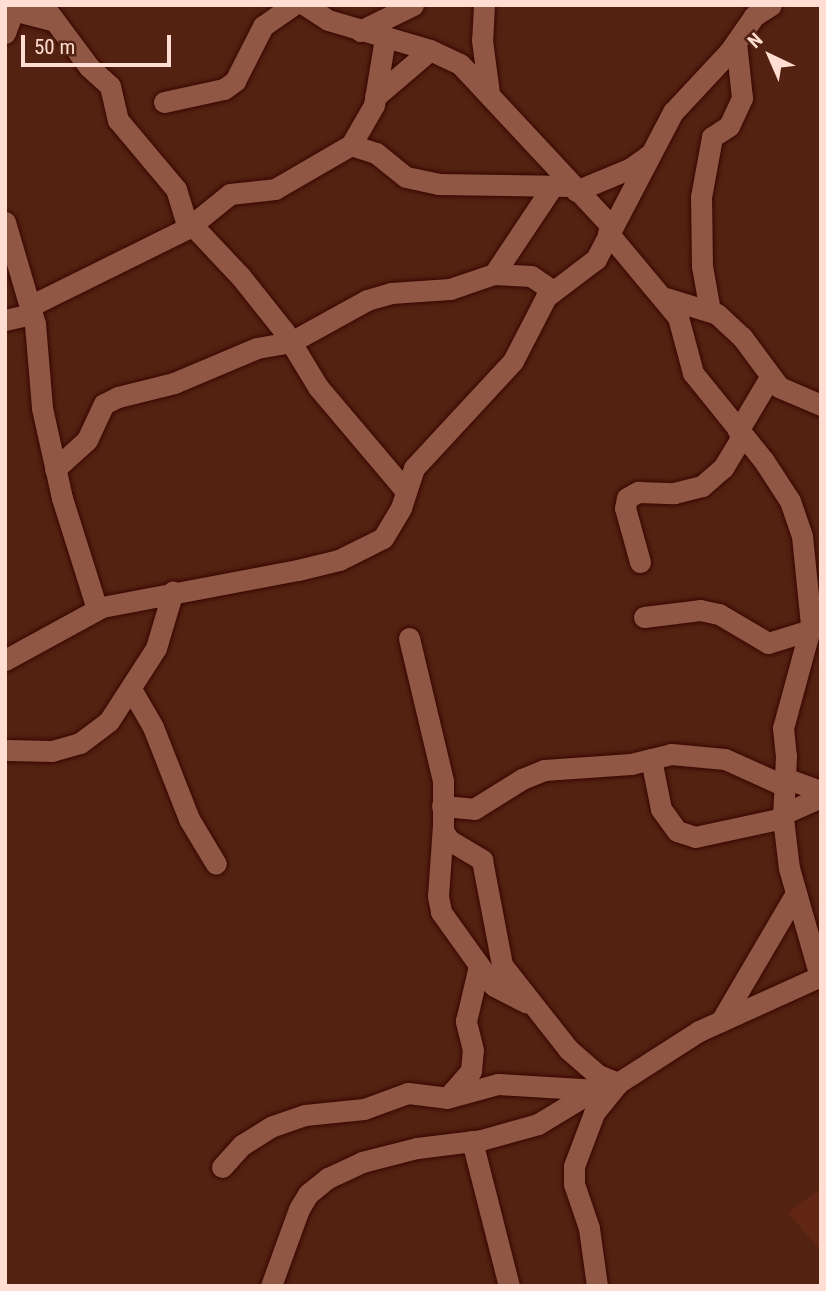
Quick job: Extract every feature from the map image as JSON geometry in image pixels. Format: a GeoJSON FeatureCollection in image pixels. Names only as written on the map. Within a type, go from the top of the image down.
{"type":"FeatureCollection","features":[{"type":"Feature","properties":{"kind":"street"},"geometry":{"type":"LineString","coordinates":[[164,102],[224,89],[235,81],[263,26],[293,5]]}},
{"type":"Feature","properties":{"kind":"street"},"geometry":{"type":"LineString","coordinates":[[271,1286],[299,1209],[308,1194],[328,1178],[362,1162],[472,1141],[538,1124],[721,1021],[820,976],[796,893],[783,816],[783,728],[814,633],[813,555],[790,501],[693,373],[678,317],[666,298],[610,230],[566,188],[489,93],[460,64],[430,50],[328,20],[306,5]]}},
{"type":"Feature","properties":{"kind":"street"},"geometry":{"type":"LineString","coordinates":[[485,5],[482,40],[489,93]]}},
{"type":"Feature","properties":{"kind":"street"},"geometry":{"type":"LineString","coordinates":[[5,33],[14,8],[49,13],[110,86],[118,120],[176,189],[190,227],[241,277],[291,342],[318,387],[405,490]]}},
{"type":"Feature","properties":{"kind":"street"},"geometry":{"type":"LineString","coordinates":[[360,31],[400,8]]}},
{"type":"Feature","properties":{"kind":"street"},"geometry":{"type":"LineString","coordinates":[[5,660],[97,609],[173,591],[236,583],[339,560],[383,538],[401,508],[414,468],[513,361],[552,290],[596,259],[673,112],[764,8]]}},
{"type":"Feature","properties":{"kind":"street"},"geometry":{"type":"LineString","coordinates":[[5,320],[31,310],[190,227],[230,194],[275,189],[351,145],[374,97],[385,38]]}},
{"type":"Feature","properties":{"kind":"street"},"geometry":{"type":"LineString","coordinates":[[710,311],[702,266],[701,197],[712,137],[729,126],[742,98],[736,42]]}},
{"type":"Feature","properties":{"kind":"street"},"geometry":{"type":"LineString","coordinates":[[374,97],[430,50]]}},
{"type":"Feature","properties":{"kind":"street"},"geometry":{"type":"LineString","coordinates":[[351,145],[376,153],[406,177],[438,184],[566,188],[631,168],[652,152]]}},
{"type":"Feature","properties":{"kind":"street"},"geometry":{"type":"LineString","coordinates":[[494,274],[566,188]]}},
{"type":"Feature","properties":{"kind":"street"},"geometry":{"type":"LineString","coordinates":[[5,222],[40,350],[42,408],[55,469],[97,609]]}},
{"type":"Feature","properties":{"kind":"street"},"geometry":{"type":"LineString","coordinates":[[55,469],[87,440],[104,404],[174,383],[257,348],[291,342],[367,300],[391,293],[450,289],[494,274],[531,276],[552,290]]}},
{"type":"Feature","properties":{"kind":"street"},"geometry":{"type":"LineString","coordinates":[[666,298],[710,311],[742,337],[779,387],[821,405]]}},
{"type":"Feature","properties":{"kind":"street"},"geometry":{"type":"LineString","coordinates":[[640,562],[625,509],[627,498],[638,492],[674,493],[702,486],[723,468],[770,377]]}},
{"type":"Feature","properties":{"kind":"street"},"geometry":{"type":"LineString","coordinates":[[8,750],[52,751],[80,743],[109,722],[156,648],[173,591]]}},
{"type":"Feature","properties":{"kind":"street"},"geometry":{"type":"LineString","coordinates":[[644,617],[700,610],[719,614],[768,643],[814,633]]}},
{"type":"Feature","properties":{"kind":"street"},"geometry":{"type":"LineString","coordinates":[[409,638],[438,755],[442,815],[438,896],[441,912],[494,986],[527,1002]]}},
{"type":"Feature","properties":{"kind":"street"},"geometry":{"type":"LineString","coordinates":[[131,689],[153,727],[189,819],[216,864]]}},
{"type":"Feature","properties":{"kind":"street"},"geometry":{"type":"LineString","coordinates":[[442,815],[474,810],[522,779],[544,770],[699,754],[724,759],[785,782],[821,791]]}},
{"type":"Feature","properties":{"kind":"street"},"geometry":{"type":"LineString","coordinates":[[651,759],[662,809],[677,831],[695,837],[783,816],[821,797]]}},
{"type":"Feature","properties":{"kind":"street"},"geometry":{"type":"LineString","coordinates":[[442,815],[449,840],[482,860],[499,953],[527,1002],[568,1049],[609,1084]]}},
{"type":"Feature","properties":{"kind":"street"},"geometry":{"type":"LineString","coordinates":[[721,1021],[796,893]]}},
{"type":"Feature","properties":{"kind":"street"},"geometry":{"type":"LineString","coordinates":[[447,1098],[471,1071],[473,1050],[466,1014],[479,965]]}},
{"type":"Feature","properties":{"kind":"street"},"geometry":{"type":"LineString","coordinates":[[222,1167],[242,1145],[273,1125],[305,1115],[364,1109],[408,1093],[447,1098],[498,1084],[609,1084]]}},
{"type":"Feature","properties":{"kind":"street"},"geometry":{"type":"LineString","coordinates":[[597,1286],[589,1228],[573,1184],[574,1167],[594,1113],[609,1084]]}},
{"type":"Feature","properties":{"kind":"street"},"geometry":{"type":"LineString","coordinates":[[472,1141],[502,1281]]}},
{"type":"Feature","properties":{"kind":"shaded area"},"geometry":{"type":"Polygon","coordinates":[[[821,1188],[821,1251],[788,1213],[821,1188]]]}}]}
